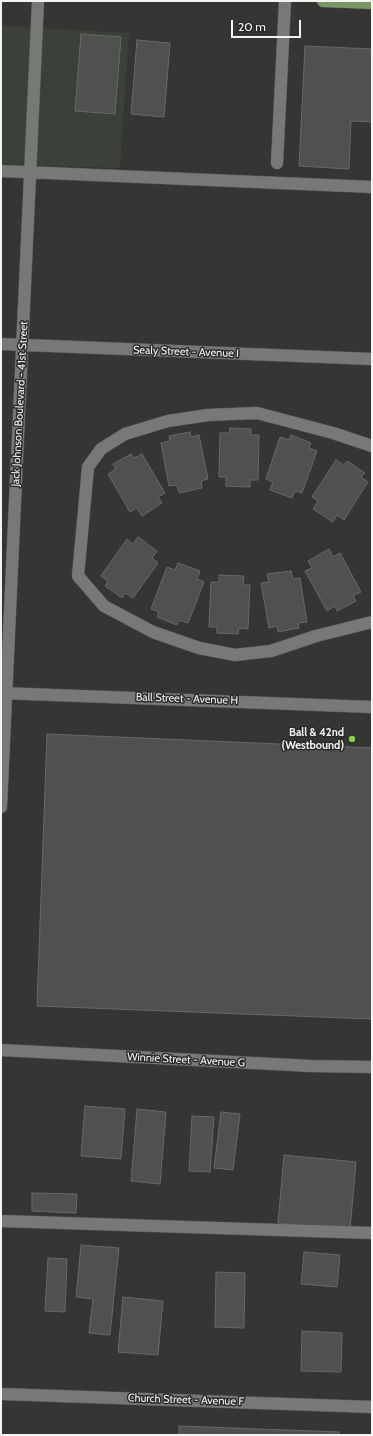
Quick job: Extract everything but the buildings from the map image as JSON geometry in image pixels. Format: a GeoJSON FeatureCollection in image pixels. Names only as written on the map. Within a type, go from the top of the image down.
{"type":"FeatureCollection","features":[{"type":"Feature","properties":{"kind":"main road"},"geometry":{"type":"LineString","coordinates":[[323,1],[372,3]]}},
{"type":"Feature","properties":{"kind":"street","name":"Jack Johnson Boulevard - 41st Street"},"geometry":{"type":"LineString","coordinates":[[1,807],[4,693],[38,1]]}},
{"type":"Feature","properties":{"kind":"street"},"geometry":{"type":"LineString","coordinates":[[277,163],[285,1]]}},
{"type":"Feature","properties":{"kind":"street"},"geometry":{"type":"LineString","coordinates":[[1,171],[372,187]]}},
{"type":"Feature","properties":{"kind":"street","name":"Sealy Street - Avenue I"},"geometry":{"type":"LineString","coordinates":[[1,344],[372,359]]}},
{"type":"Feature","properties":{"kind":"street"},"geometry":{"type":"LineString","coordinates":[[372,446],[334,433],[257,413],[208,415],[175,420],[125,434],[101,449],[88,467],[78,576],[104,606],[153,632],[199,648],[235,655],[271,651],[316,636],[372,622]]}},
{"type":"Feature","properties":{"kind":"street","name":"Ball Street - Avenue H"},"geometry":{"type":"LineString","coordinates":[[4,693],[372,707]]}},
{"type":"Feature","properties":{"kind":"street","name":"Winnie Street - Avenue G"},"geometry":{"type":"LineString","coordinates":[[1,1050],[372,1068]]}},
{"type":"Feature","properties":{"kind":"street"},"geometry":{"type":"LineString","coordinates":[[1,1221],[372,1233]]}},
{"type":"Feature","properties":{"kind":"street","name":"Church Street - Avenue F"},"geometry":{"type":"LineString","coordinates":[[1,1394],[372,1407]]}},
{"type":"Feature","properties":{"kind":"shaded area"},"geometry":{"type":"Polygon","coordinates":[[[1,26],[129,33],[120,168],[1,164],[1,26]]]}},
{"type":"Feature","properties":{"kind":"place","name":"Ball & 42nd (Westbound)"},"geometry":{"type":"Point","coordinates":[352,739]}}]}
